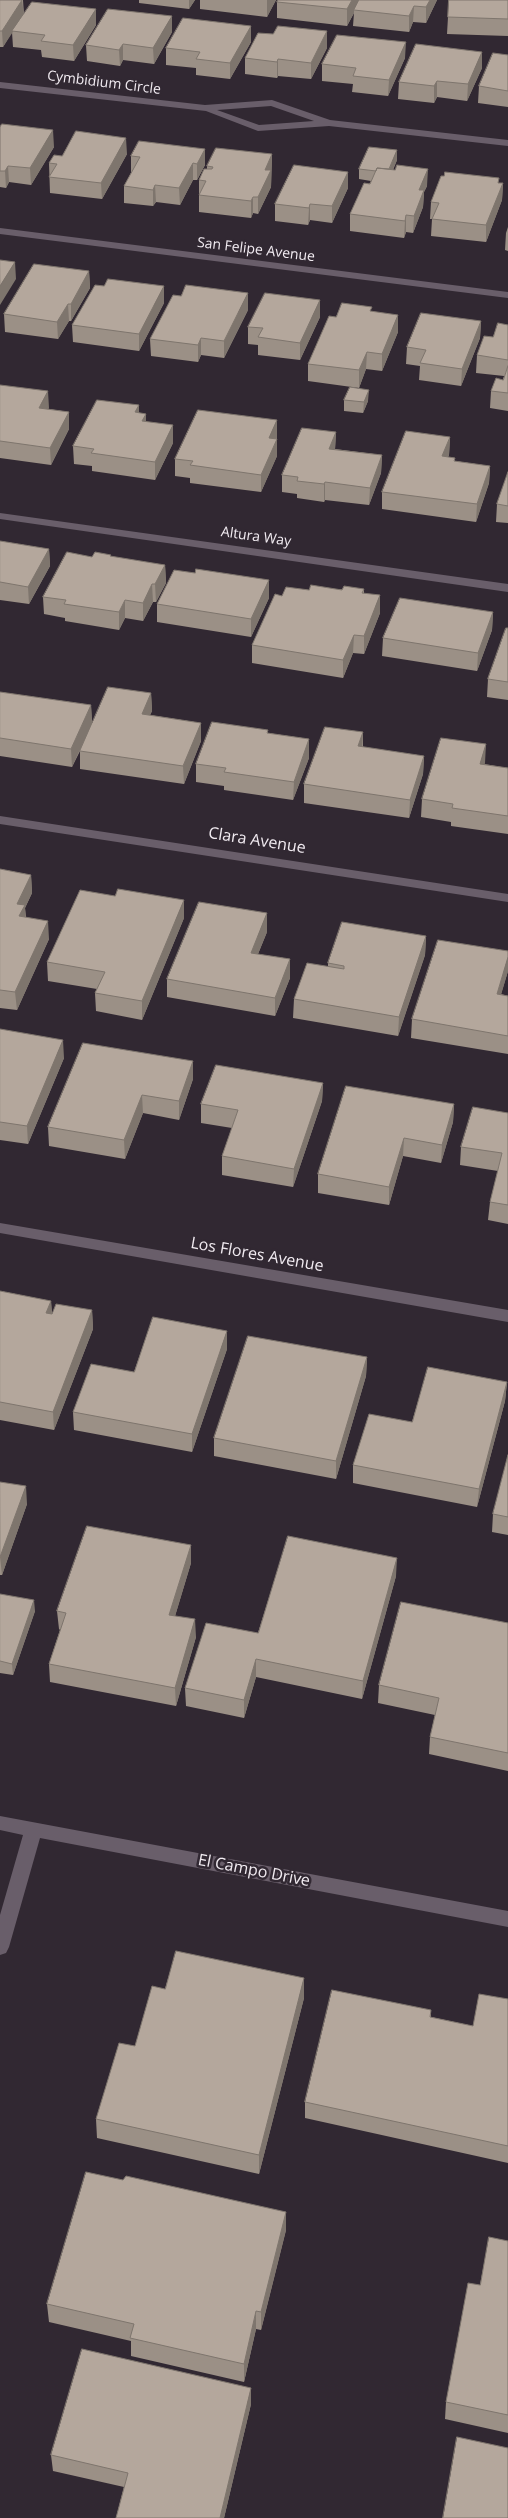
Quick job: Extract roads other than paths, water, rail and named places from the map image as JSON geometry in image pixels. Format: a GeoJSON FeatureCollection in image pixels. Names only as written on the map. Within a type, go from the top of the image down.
{"type":"FeatureCollection","features":[{"type":"Feature","properties":{"kind":"street","name":"Cymbidium Circle"},"geometry":{"type":"LineString","coordinates":[[0,84],[205,108],[272,103],[329,123]]}},
{"type":"Feature","properties":{"kind":"street","name":"Cymbidium Circle"},"geometry":{"type":"LineString","coordinates":[[205,108],[258,128],[329,123],[508,143]]}},
{"type":"Feature","properties":{"kind":"street","name":"San Felipe Avenue"},"geometry":{"type":"LineString","coordinates":[[0,231],[508,295]]}},
{"type":"Feature","properties":{"kind":"street","name":"Altura Way"},"geometry":{"type":"LineString","coordinates":[[0,516],[508,588]]}},
{"type":"Feature","properties":{"kind":"street","name":"Clara Avenue"},"geometry":{"type":"LineString","coordinates":[[0,820],[508,898]]}},
{"type":"Feature","properties":{"kind":"street","name":"Los Flores Avenue"},"geometry":{"type":"LineString","coordinates":[[0,1228],[508,1316]]}},
{"type":"Feature","properties":{"kind":"street","name":"El Campo Drive"},"geometry":{"type":"LineString","coordinates":[[0,1823],[508,1919]]}},
{"type":"Feature","properties":{"kind":"street"},"geometry":{"type":"LineString","coordinates":[[0,1947],[33,1830]]}}]}
